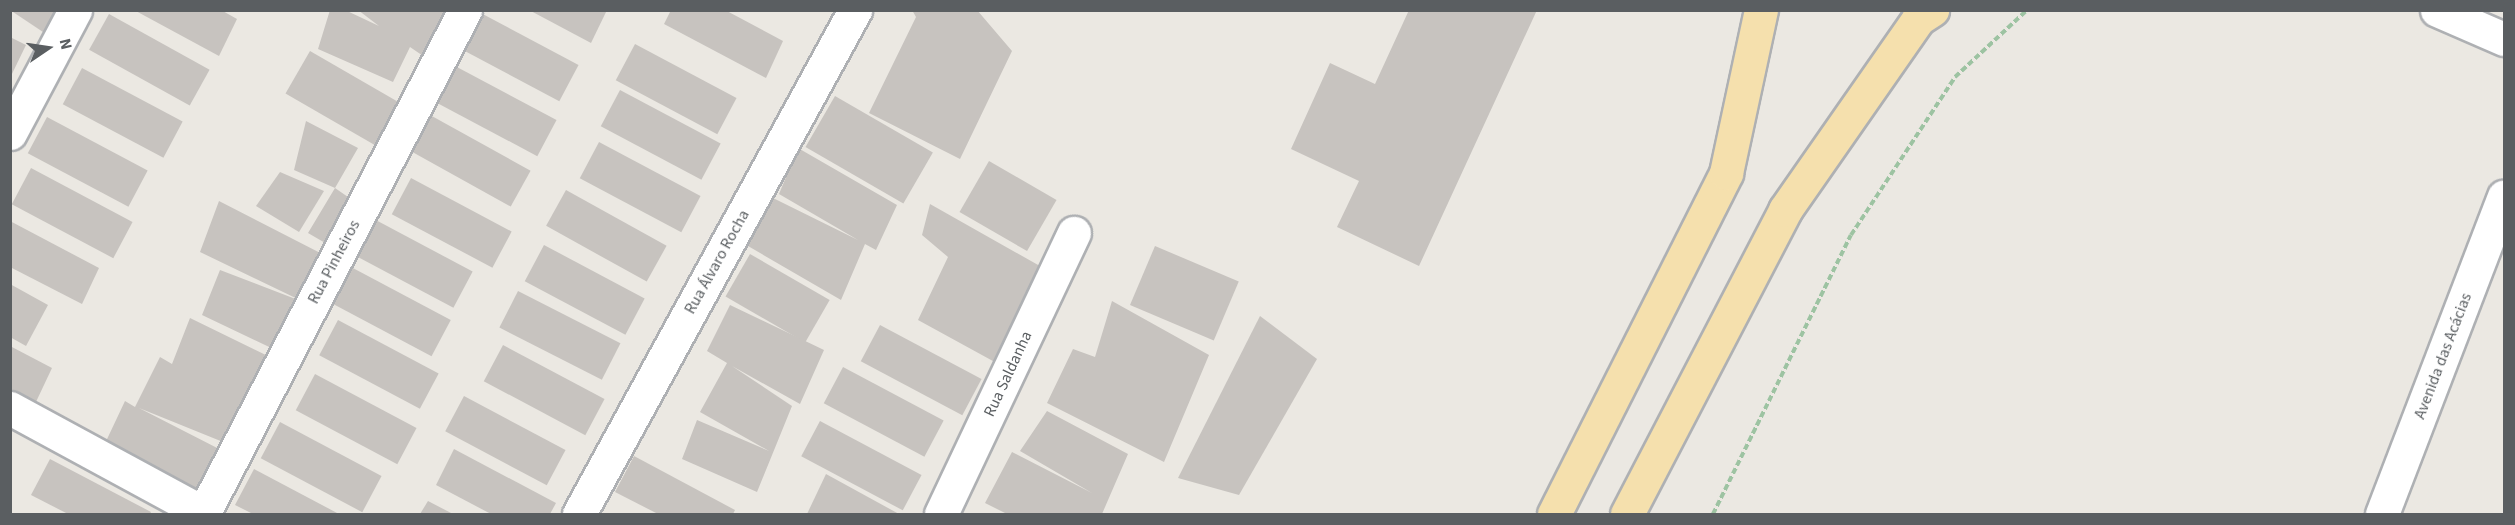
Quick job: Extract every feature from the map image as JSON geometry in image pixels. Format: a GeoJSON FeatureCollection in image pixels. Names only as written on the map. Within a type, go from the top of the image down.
{"type":"FeatureCollection","features":[{"type":"Feature","properties":{"kind":"main road"},"geometry":{"type":"LineString","coordinates":[[1554,514],[1726,173],[1761,10]]}},
{"type":"Feature","properties":{"kind":"main road"},"geometry":{"type":"LineString","coordinates":[[1627,514],[1785,210],[1918,19],[1932,10]]}},
{"type":"Feature","properties":{"kind":"street"},"geometry":{"type":"LineString","coordinates":[[10,133],[75,10]]}},
{"type":"Feature","properties":{"kind":"street","name":"Rua Pinheiros"},"geometry":{"type":"LineString","coordinates":[[203,514],[465,10]]}},
{"type":"Feature","properties":{"kind":"street","name":"Rua Álvaro Rocha"},"geometry":{"type":"LineString","coordinates":[[579,514],[855,10]]}},
{"type":"Feature","properties":{"kind":"street"},"geometry":{"type":"LineString","coordinates":[[2437,10],[2505,39]]}},
{"type":"Feature","properties":{"kind":"street","name":"Avenida das Acácias"},"geometry":{"type":"LineString","coordinates":[[2382,514],[2505,196]]}},
{"type":"Feature","properties":{"kind":"street","name":"Rua Saldanha"},"geometry":{"type":"LineString","coordinates":[[941,514],[1074,232]]}},
{"type":"Feature","properties":{"kind":"street"},"geometry":{"type":"LineString","coordinates":[[10,408],[203,514]]}},
{"type":"Feature","properties":{"kind":"path"},"geometry":{"type":"LineString","coordinates":[[1713,514],[1851,235],[1955,77],[2027,10]]}},
{"type":"Feature","properties":{"kind":"building"},"geometry":{"type":"Polygon","coordinates":[[[10,10],[58,10],[46,34],[10,10]]]}},
{"type":"Feature","properties":{"kind":"building"},"geometry":{"type":"Polygon","coordinates":[[[134,10],[221,10],[237,19],[219,56],[134,10]]]}},
{"type":"Feature","properties":{"kind":"building"},"geometry":{"type":"Polygon","coordinates":[[[330,10],[345,10],[379,26],[358,10],[461,10],[429,60],[410,47],[393,82],[318,49],[330,10]]]}},
{"type":"Feature","properties":{"kind":"building"},"geometry":{"type":"Polygon","coordinates":[[[529,10],[607,10],[591,43],[529,10]]]}},
{"type":"Feature","properties":{"kind":"building"},"geometry":{"type":"Polygon","coordinates":[[[671,10],[725,10],[783,41],[766,78],[664,24],[671,10]]]}},
{"type":"Feature","properties":{"kind":"building"},"geometry":{"type":"Polygon","coordinates":[[[912,10],[977,10],[1012,51],[960,159],[869,113],[916,17],[912,10]]]}},
{"type":"Feature","properties":{"kind":"building"},"geometry":{"type":"Polygon","coordinates":[[[1409,10],[1537,10],[1419,266],[1337,227],[1359,181],[1291,149],[1330,63],[1375,84],[1409,10]]]}},
{"type":"Feature","properties":{"kind":"building"},"geometry":{"type":"Polygon","coordinates":[[[477,11],[579,65],[559,101],[458,47],[477,11]]]}},
{"type":"Feature","properties":{"kind":"building"},"geometry":{"type":"Polygon","coordinates":[[[109,14],[210,70],[190,106],[89,50],[109,14]]]}},
{"type":"Feature","properties":{"kind":"building"},"geometry":{"type":"Polygon","coordinates":[[[10,37],[26,45],[10,78],[10,37]]]}},
{"type":"Feature","properties":{"kind":"building"},"geometry":{"type":"Polygon","coordinates":[[[635,44],[737,98],[717,134],[616,80],[635,44]]]}},
{"type":"Feature","properties":{"kind":"building"},"geometry":{"type":"Polygon","coordinates":[[[310,51],[407,107],[382,149],[286,93],[310,51]]]}},
{"type":"Feature","properties":{"kind":"building"},"geometry":{"type":"Polygon","coordinates":[[[455,66],[557,120],[537,156],[436,102],[455,66]]]}},
{"type":"Feature","properties":{"kind":"building"},"geometry":{"type":"Polygon","coordinates":[[[82,68],[183,122],[163,158],[63,104],[82,68]]]}},
{"type":"Feature","properties":{"kind":"building"},"geometry":{"type":"Polygon","coordinates":[[[620,90],[721,144],[701,180],[601,126],[620,90]]]}},
{"type":"Feature","properties":{"kind":"building"},"geometry":{"type":"Polygon","coordinates":[[[835,96],[933,153],[903,204],[806,147],[835,96]]]}},
{"type":"Feature","properties":{"kind":"building"},"geometry":{"type":"Polygon","coordinates":[[[430,115],[531,171],[511,207],[410,151],[430,115]]]}},
{"type":"Feature","properties":{"kind":"building"},"geometry":{"type":"Polygon","coordinates":[[[47,117],[148,171],[128,207],[28,153],[47,117]]]}},
{"type":"Feature","properties":{"kind":"building"},"geometry":{"type":"Polygon","coordinates":[[[306,121],[358,148],[335,188],[294,170],[306,121]]]}},
{"type":"Feature","properties":{"kind":"building"},"geometry":{"type":"Polygon","coordinates":[[[599,142],[701,196],[681,232],[580,178],[599,142]]]}},
{"type":"Feature","properties":{"kind":"building"},"geometry":{"type":"Polygon","coordinates":[[[798,148],[897,205],[876,250],[865,244],[841,300],[748,246],[773,198],[858,240],[779,194],[798,148]]]}},
{"type":"Feature","properties":{"kind":"building"},"geometry":{"type":"Polygon","coordinates":[[[989,161],[1057,200],[1027,251],[960,212],[989,161]]]}},
{"type":"Feature","properties":{"kind":"building"},"geometry":{"type":"Polygon","coordinates":[[[31,168],[133,222],[113,258],[12,204],[31,168]]]}},
{"type":"Feature","properties":{"kind":"building"},"geometry":{"type":"Polygon","coordinates":[[[280,172],[324,191],[299,232],[256,206],[280,172]]]}},
{"type":"Feature","properties":{"kind":"building"},"geometry":{"type":"Polygon","coordinates":[[[411,178],[512,232],[492,268],[392,214],[411,178]]]}},
{"type":"Feature","properties":{"kind":"building"},"geometry":{"type":"Polygon","coordinates":[[[335,188],[361,206],[339,251],[308,233],[335,188]]]}},
{"type":"Feature","properties":{"kind":"building"},"geometry":{"type":"Polygon","coordinates":[[[566,190],[667,246],[647,282],[546,226],[566,190]]]}},
{"type":"Feature","properties":{"kind":"building"},"geometry":{"type":"Polygon","coordinates":[[[219,201],[332,259],[284,354],[202,315],[220,270],[306,303],[200,252],[219,201]]]}},
{"type":"Feature","properties":{"kind":"building"},"geometry":{"type":"Polygon","coordinates":[[[930,204],[1047,270],[1002,366],[918,320],[948,257],[922,235],[930,204]]]}},
{"type":"Feature","properties":{"kind":"building"},"geometry":{"type":"Polygon","coordinates":[[[372,218],[473,272],[453,308],[353,254],[372,218]]]}},
{"type":"Feature","properties":{"kind":"building"},"geometry":{"type":"Polygon","coordinates":[[[10,221],[99,268],[82,304],[10,267],[10,221]]]}},
{"type":"Feature","properties":{"kind":"building"},"geometry":{"type":"Polygon","coordinates":[[[544,245],[645,299],[625,335],[525,281],[544,245]]]}},
{"type":"Feature","properties":{"kind":"building"},"geometry":{"type":"Polygon","coordinates":[[[1155,246],[1239,282],[1214,340],[1130,305],[1155,246]]]}},
{"type":"Feature","properties":{"kind":"building"},"geometry":{"type":"Polygon","coordinates":[[[750,254],[830,300],[805,342],[726,296],[750,254]]]}},
{"type":"Feature","properties":{"kind":"building"},"geometry":{"type":"Polygon","coordinates":[[[351,267],[451,320],[432,356],[332,303],[351,267]]]}},
{"type":"Feature","properties":{"kind":"building"},"geometry":{"type":"Polygon","coordinates":[[[10,284],[48,305],[26,346],[10,337],[10,284]]]}},
{"type":"Feature","properties":{"kind":"building"},"geometry":{"type":"Polygon","coordinates":[[[518,291],[620,343],[602,380],[499,328],[518,291]]]}},
{"type":"Feature","properties":{"kind":"building"},"geometry":{"type":"Polygon","coordinates":[[[1112,301],[1209,355],[1164,462],[1047,403],[1073,349],[1095,357],[1112,301]]]}},
{"type":"Feature","properties":{"kind":"building"},"geometry":{"type":"Polygon","coordinates":[[[730,305],[824,350],[800,404],[732,366],[792,406],[757,492],[682,459],[697,420],[769,451],[700,412],[727,363],[707,351],[730,305]]]}},
{"type":"Feature","properties":{"kind":"building"},"geometry":{"type":"Polygon","coordinates":[[[1260,316],[1317,359],[1239,495],[1178,478],[1260,316]]]}},
{"type":"Feature","properties":{"kind":"building"},"geometry":{"type":"Polygon","coordinates":[[[190,318],[274,359],[228,444],[139,408],[225,452],[203,498],[100,454],[125,401],[135,407],[160,357],[172,364],[190,318]]]}},
{"type":"Feature","properties":{"kind":"building"},"geometry":{"type":"Polygon","coordinates":[[[338,320],[439,374],[420,409],[319,355],[338,320]]]}},
{"type":"Feature","properties":{"kind":"building"},"geometry":{"type":"Polygon","coordinates":[[[880,325],[982,379],[962,415],[861,361],[880,325]]]}},
{"type":"Feature","properties":{"kind":"building"},"geometry":{"type":"Polygon","coordinates":[[[503,345],[605,399],[585,435],[484,381],[503,345]]]}},
{"type":"Feature","properties":{"kind":"building"},"geometry":{"type":"Polygon","coordinates":[[[10,346],[52,368],[35,404],[10,392],[10,346]]]}},
{"type":"Feature","properties":{"kind":"building"},"geometry":{"type":"Polygon","coordinates":[[[843,367],[944,421],[924,457],[824,403],[843,367]]]}},
{"type":"Feature","properties":{"kind":"building"},"geometry":{"type":"Polygon","coordinates":[[[315,374],[417,428],[397,464],[296,410],[315,374]]]}},
{"type":"Feature","properties":{"kind":"building"},"geometry":{"type":"Polygon","coordinates":[[[464,396],[566,450],[547,485],[445,431],[464,396]]]}},
{"type":"Feature","properties":{"kind":"building"},"geometry":{"type":"Polygon","coordinates":[[[1047,411],[1128,454],[1102,514],[1007,514],[985,503],[1012,452],[1092,493],[1020,451],[1047,411]]]}},
{"type":"Feature","properties":{"kind":"building"},"geometry":{"type":"Polygon","coordinates":[[[820,421],[922,475],[903,510],[801,456],[820,421]]]}},
{"type":"Feature","properties":{"kind":"building"},"geometry":{"type":"Polygon","coordinates":[[[280,422],[382,476],[362,512],[261,458],[280,422]]]}},
{"type":"Feature","properties":{"kind":"building"},"geometry":{"type":"Polygon","coordinates":[[[454,449],[556,503],[550,514],[491,514],[436,485],[454,449]]]}},
{"type":"Feature","properties":{"kind":"building"},"geometry":{"type":"Polygon","coordinates":[[[634,456],[735,510],[733,514],[658,514],[615,492],[634,456]]]}},
{"type":"Feature","properties":{"kind":"building"},"geometry":{"type":"Polygon","coordinates":[[[50,459],[151,512],[150,514],[68,514],[31,495],[50,459]]]}},
{"type":"Feature","properties":{"kind":"building"},"geometry":{"type":"Polygon","coordinates":[[[254,469],[339,514],[253,514],[235,505],[254,469]]]}},
{"type":"Feature","properties":{"kind":"building"},"geometry":{"type":"Polygon","coordinates":[[[826,474],[899,514],[807,514],[826,474]]]}},
{"type":"Feature","properties":{"kind":"building"},"geometry":{"type":"Polygon","coordinates":[[[428,501],[453,514],[420,514],[428,501]]]}}]}
